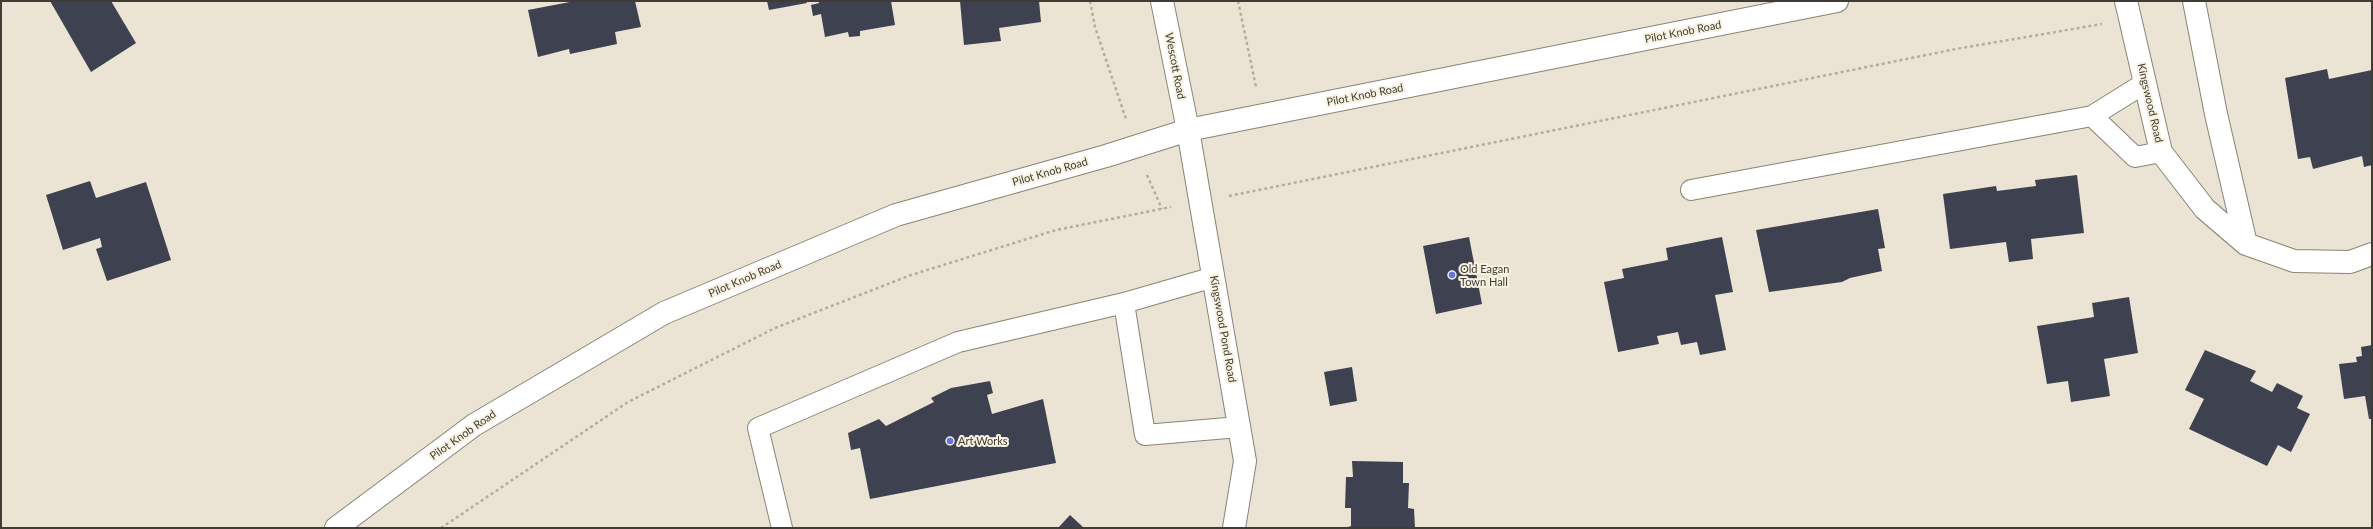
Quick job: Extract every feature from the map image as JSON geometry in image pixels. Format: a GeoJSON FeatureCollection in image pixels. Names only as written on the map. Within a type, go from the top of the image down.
{"type":"FeatureCollection","features":[{"type":"Feature","properties":{"kind":"main road","name":"Wescott Road"},"geometry":{"type":"LineString","coordinates":[[1162,1],[1188,130]]}},
{"type":"Feature","properties":{"kind":"main road","name":"Pilot Knob Road"},"geometry":{"type":"LineString","coordinates":[[336,528],[474,425],[664,313],[896,215],[1136,147],[1188,130],[1837,1]]}},
{"type":"Feature","properties":{"kind":"main road"},"geometry":{"type":"LineString","coordinates":[[2194,1],[2216,114],[2246,244]]}},
{"type":"Feature","properties":{"kind":"main road","name":"Kingswood Road"},"geometry":{"type":"LineString","coordinates":[[2128,10],[2161,152],[2205,209],[2246,244],[2294,261],[2350,262],[2372,254]]}},
{"type":"Feature","properties":{"kind":"main road","name":"Kingswood Pond Road"},"geometry":{"type":"LineString","coordinates":[[1188,130],[1245,461],[1234,528]]}},
{"type":"Feature","properties":{"kind":"lane"},"geometry":{"type":"LineString","coordinates":[[1691,190],[2092,116],[2145,83]]}},
{"type":"Feature","properties":{"kind":"lane"},"geometry":{"type":"LineString","coordinates":[[2092,116],[2135,157],[2161,152]]}},
{"type":"Feature","properties":{"kind":"lane"},"geometry":{"type":"LineString","coordinates":[[782,528],[758,428],[958,342],[1124,302],[1214,277]]}},
{"type":"Feature","properties":{"kind":"lane"},"geometry":{"type":"LineString","coordinates":[[1124,302],[1145,435],[1239,427]]}},
{"type":"Feature","properties":{"kind":"path"},"geometry":{"type":"LineString","coordinates":[[1090,1],[1095,27],[1136,147],[1162,209]]}},
{"type":"Feature","properties":{"kind":"path"},"geometry":{"type":"LineString","coordinates":[[1238,1],[1261,115]]}},
{"type":"Feature","properties":{"kind":"path"},"geometry":{"type":"LineString","coordinates":[[441,528],[628,402],[775,328],[918,273],[1056,230],[1956,49],[2128,10]]}},
{"type":"Feature","properties":{"kind":"building"},"geometry":{"type":"Polygon","coordinates":[[[50,1],[111,1],[136,43],[91,72],[50,1]]]}},
{"type":"Feature","properties":{"kind":"building"},"geometry":{"type":"Polygon","coordinates":[[[575,1],[635,1],[641,27],[615,32],[617,44],[570,54],[569,49],[538,57],[528,10],[575,1]]]}},
{"type":"Feature","properties":{"kind":"building"},"geometry":{"type":"Polygon","coordinates":[[[767,1],[806,1],[807,3],[769,10],[767,1]]]}},
{"type":"Feature","properties":{"kind":"building"},"geometry":{"type":"Polygon","coordinates":[[[819,1],[891,1],[895,25],[860,31],[860,36],[849,37],[848,32],[825,37],[821,14],[813,16],[811,5],[819,3],[819,1]]]}},
{"type":"Feature","properties":{"kind":"building"},"geometry":{"type":"Polygon","coordinates":[[[960,1],[1039,1],[1041,22],[999,28],[1001,41],[964,45],[960,1]]]}},
{"type":"Feature","properties":{"kind":"building"},"geometry":{"type":"Polygon","coordinates":[[[2327,69],[2329,79],[2372,70],[2372,165],[2364,167],[2362,156],[2313,169],[2310,157],[2298,159],[2285,78],[2327,69]]]}},
{"type":"Feature","properties":{"kind":"building"},"geometry":{"type":"Polygon","coordinates":[[[2077,175],[2084,233],[2031,239],[2033,259],[2009,262],[2006,242],[1950,249],[1943,194],[1996,186],[1997,191],[2036,186],[2035,180],[2077,175]]]}},
{"type":"Feature","properties":{"kind":"building"},"geometry":{"type":"Polygon","coordinates":[[[90,181],[96,198],[146,182],[171,260],[107,281],[96,249],[102,247],[100,238],[63,250],[46,195],[90,181]]]}},
{"type":"Feature","properties":{"kind":"building"},"geometry":{"type":"Polygon","coordinates":[[[1878,209],[1885,248],[1878,249],[1882,271],[1850,278],[1842,282],[1769,292],[1756,230],[1878,209]]]}},
{"type":"Feature","properties":{"kind":"building","name":"Old Eagan Town Hall"},"geometry":{"type":"Polygon","coordinates":[[[1469,237],[1482,304],[1436,314],[1423,246],[1469,237]]]}},
{"type":"Feature","properties":{"kind":"building"},"geometry":{"type":"Polygon","coordinates":[[[1722,237],[1733,292],[1715,295],[1726,350],[1700,355],[1697,342],[1681,345],[1678,332],[1657,336],[1659,344],[1618,352],[1604,282],[1624,278],[1622,269],[1668,260],[1666,248],[1722,237]]]}},
{"type":"Feature","properties":{"kind":"building"},"geometry":{"type":"Polygon","coordinates":[[[2129,297],[2138,353],[2104,359],[2110,396],[2071,402],[2068,381],[2047,384],[2037,326],[2094,317],[2092,303],[2129,297]]]}},
{"type":"Feature","properties":{"kind":"building"},"geometry":{"type":"Polygon","coordinates":[[[2372,345],[2372,419],[2369,419],[2365,396],[2344,399],[2339,364],[2357,362],[2356,357],[2362,356],[2361,347],[2372,345]]]}},
{"type":"Feature","properties":{"kind":"building"},"geometry":{"type":"Polygon","coordinates":[[[2205,350],[2256,371],[2250,381],[2272,392],[2277,383],[2303,396],[2297,408],[2310,414],[2291,452],[2278,445],[2267,466],[2189,429],[2204,399],[2185,390],[2205,350]]]}},
{"type":"Feature","properties":{"kind":"building"},"geometry":{"type":"Polygon","coordinates":[[[1352,367],[1357,401],[1330,406],[1324,372],[1352,367]]]}},
{"type":"Feature","properties":{"kind":"building","name":"Art Works"},"geometry":{"type":"Polygon","coordinates":[[[990,381],[993,393],[987,395],[992,414],[1043,399],[1056,463],[870,499],[860,448],[851,450],[848,433],[879,419],[886,426],[934,402],[931,398],[951,388],[990,381]]]}},
{"type":"Feature","properties":{"kind":"building"},"geometry":{"type":"Polygon","coordinates":[[[1352,461],[1403,462],[1403,483],[1409,483],[1408,508],[1414,509],[1415,528],[1345,528],[1351,526],[1351,508],[1345,508],[1346,477],[1353,477],[1352,461]]]}},
{"type":"Feature","properties":{"kind":"building"},"geometry":{"type":"Polygon","coordinates":[[[1070,515],[1084,528],[1058,528],[1070,515]]]}},
{"type":"Feature","properties":{"kind":"place","name":"Old Eagan Town Hall"},"geometry":{"type":"Point","coordinates":[1452,275]}},
{"type":"Feature","properties":{"kind":"place","name":"Art Works"},"geometry":{"type":"Point","coordinates":[950,441]}}]}
